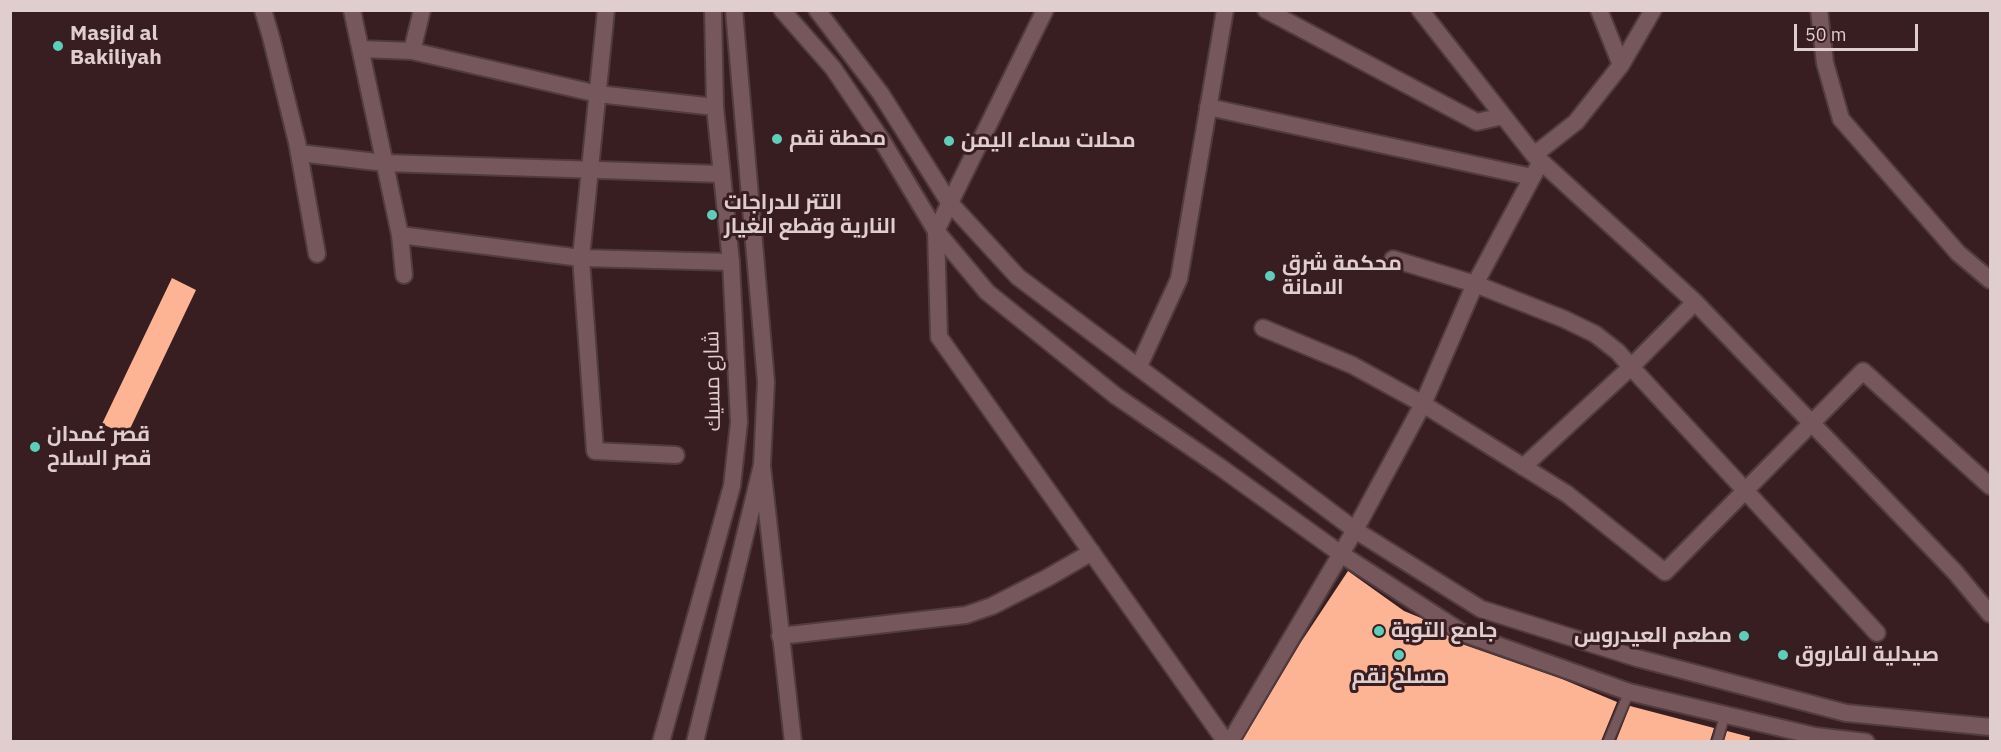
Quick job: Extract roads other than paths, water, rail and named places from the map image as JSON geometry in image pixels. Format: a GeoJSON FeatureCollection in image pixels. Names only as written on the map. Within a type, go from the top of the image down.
{"type":"FeatureCollection","features":[{"type":"Feature","properties":{"kind":"street"},"geometry":{"type":"LineString","coordinates":[[263,10],[299,153],[317,254]]}},
{"type":"Feature","properties":{"kind":"street"},"geometry":{"type":"LineString","coordinates":[[352,10],[400,235],[404,275]]}},
{"type":"Feature","properties":{"kind":"street"},"geometry":{"type":"LineString","coordinates":[[412,51],[422,10]]}},
{"type":"Feature","properties":{"kind":"street"},"geometry":{"type":"LineString","coordinates":[[606,10],[581,258],[595,451],[676,455]]}},
{"type":"Feature","properties":{"kind":"street","name":"شارع مسيك"},"geometry":{"type":"LineString","coordinates":[[661,741],[732,486],[739,422],[731,262],[715,107],[713,10]]}},
{"type":"Feature","properties":{"kind":"street"},"geometry":{"type":"LineString","coordinates":[[734,10],[766,382],[762,465],[793,741]]}},
{"type":"Feature","properties":{"kind":"street"},"geometry":{"type":"LineString","coordinates":[[782,10],[833,68],[880,139],[936,231],[987,292],[1107,388],[1341,554],[1462,633],[1629,692],[1815,736],[1866,741]]}},
{"type":"Feature","properties":{"kind":"street"},"geometry":{"type":"LineString","coordinates":[[1045,10],[936,231],[939,337],[1228,741],[1355,530],[1423,404],[1475,284],[1532,177],[1538,158],[1576,122],[1621,65],[1653,10]]}},
{"type":"Feature","properties":{"kind":"street"},"geometry":{"type":"LineString","coordinates":[[1139,366],[1179,279],[1225,10]]}},
{"type":"Feature","properties":{"kind":"street"},"geometry":{"type":"LineString","coordinates":[[1266,10],[1477,122],[1503,116]]}},
{"type":"Feature","properties":{"kind":"street"},"geometry":{"type":"LineString","coordinates":[[1420,10],[1538,158],[1695,302],[1954,572],[1990,614]]}},
{"type":"Feature","properties":{"kind":"street"},"geometry":{"type":"LineString","coordinates":[[1599,10],[1621,65]]}},
{"type":"Feature","properties":{"kind":"street"},"geometry":{"type":"LineString","coordinates":[[1819,10],[1825,63],[1841,119],[1958,254],[1990,280]]}},
{"type":"Feature","properties":{"kind":"street"},"geometry":{"type":"LineString","coordinates":[[826,14],[881,94],[949,202],[1018,277],[1355,530],[1481,609],[1637,658],[1846,712],[1990,726]]}},
{"type":"Feature","properties":{"kind":"street"},"geometry":{"type":"LineString","coordinates":[[361,48],[412,51],[598,94],[715,107]]}},
{"type":"Feature","properties":{"kind":"street"},"geometry":{"type":"LineString","coordinates":[[1208,107],[1532,177]]}},
{"type":"Feature","properties":{"kind":"street"},"geometry":{"type":"LineString","coordinates":[[299,153],[385,163],[721,174]]}},
{"type":"Feature","properties":{"kind":"street"},"geometry":{"type":"LineString","coordinates":[[400,235],[581,258],[731,262]]}},
{"type":"Feature","properties":{"kind":"street"},"geometry":{"type":"LineString","coordinates":[[1394,259],[1475,284],[1564,319],[1595,334],[1618,352],[1877,633]]}},
{"type":"Feature","properties":{"kind":"street"},"geometry":{"type":"LineString","coordinates":[[1523,467],[1631,367],[1695,302]]}},
{"type":"Feature","properties":{"kind":"street"},"geometry":{"type":"LineString","coordinates":[[1263,328],[1352,365],[1423,404],[1567,494],[1665,572],[1863,371],[1990,486]]}},
{"type":"Feature","properties":{"kind":"street"},"geometry":{"type":"LineString","coordinates":[[695,741],[762,465]]}},
{"type":"Feature","properties":{"kind":"street"},"geometry":{"type":"LineString","coordinates":[[780,636],[966,615],[992,606],[1092,552]]}},
{"type":"Feature","properties":{"kind":"lane"},"geometry":{"type":"LineString","coordinates":[[1608,741],[1629,692]]}},
{"type":"Feature","properties":{"kind":"lane"},"geometry":{"type":"LineString","coordinates":[[1717,741],[1725,715]]}},
{"type":"Feature","properties":{"kind":"place","name":"Masjid al Bakiliyah"},"geometry":{"type":"Point","coordinates":[58,46]}},
{"type":"Feature","properties":{"kind":"place","name":"محطة نقم"},"geometry":{"type":"Point","coordinates":[777,139]}},
{"type":"Feature","properties":{"kind":"place","name":"محلات سماء اليمن"},"geometry":{"type":"Point","coordinates":[949,141]}},
{"type":"Feature","properties":{"kind":"place","name":"التتر للدراجات النارية وقطع الغيار"},"geometry":{"type":"Point","coordinates":[712,215]}},
{"type":"Feature","properties":{"kind":"place","name":"محكمة شرق الامانة"},"geometry":{"type":"Point","coordinates":[1270,276]}},
{"type":"Feature","properties":{"kind":"place","name":"قصر غمدان قصر السلاح"},"geometry":{"type":"Point","coordinates":[35,447]}},
{"type":"Feature","properties":{"kind":"place","name":"جامع التوبة"},"geometry":{"type":"Point","coordinates":[1379,631]}},
{"type":"Feature","properties":{"kind":"place","name":"مطعم العيدروس"},"geometry":{"type":"Point","coordinates":[1744,636]}},
{"type":"Feature","properties":{"kind":"place","name":"مسلخ نقم"},"geometry":{"type":"Point","coordinates":[1399,655]}},
{"type":"Feature","properties":{"kind":"place","name":"صيدلية الفاروق"},"geometry":{"type":"Point","coordinates":[1783,655]}}]}
